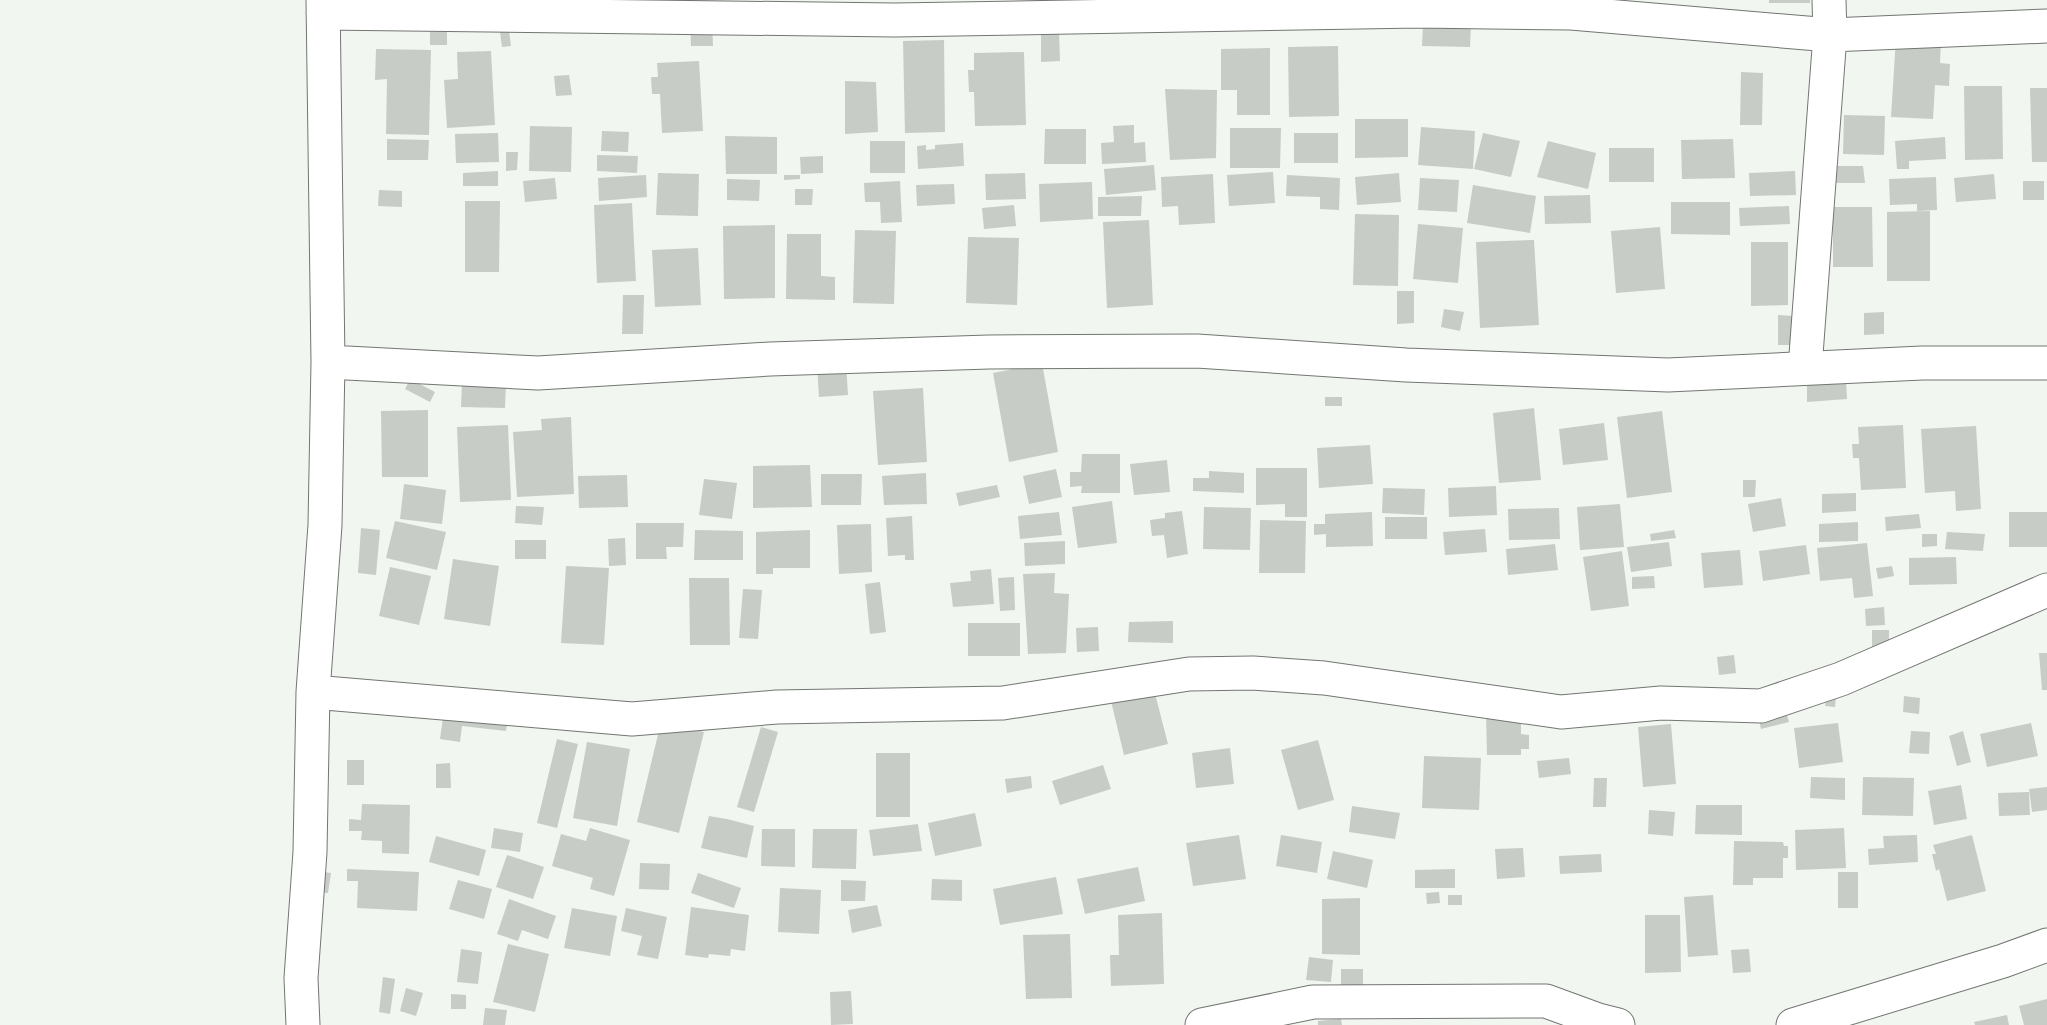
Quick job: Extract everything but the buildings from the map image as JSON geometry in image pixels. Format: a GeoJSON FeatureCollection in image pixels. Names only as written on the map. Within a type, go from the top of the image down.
{"type":"FeatureCollection","features":[{"type":"Feature","properties":{"kind":"street"},"geometry":{"type":"LineString","coordinates":[[1805,369],[1830,35],[1829,0]]}},
{"type":"Feature","properties":{"kind":"street"},"geometry":{"type":"LineString","coordinates":[[303,1025],[301,978],[310,852],[313,692],[324,525],[328,362],[323,7],[895,20],[1443,11],[1571,13],[1830,35],[2047,26]]}},
{"type":"Feature","properties":{"kind":"street"},"geometry":{"type":"LineString","coordinates":[[328,362],[538,373],[770,360],[989,352],[1197,351],[1406,365],[1668,375],[1922,363],[2047,363]]}},
{"type":"Feature","properties":{"kind":"street"},"geometry":{"type":"LineString","coordinates":[[313,692],[632,719],[777,707],[1004,703],[1189,674],[1253,673],[1324,678],[1561,712],[1661,703],[1761,706],[1841,679],[2047,590]]}},
{"type":"Feature","properties":{"kind":"street"},"geometry":{"type":"LineString","coordinates":[[1792,1025],[2003,961],[2047,945]]}},
{"type":"Feature","properties":{"kind":"street"},"geometry":{"type":"LineString","coordinates":[[1202,1025],[1313,1002],[1546,1001],[1618,1025]]}}]}
